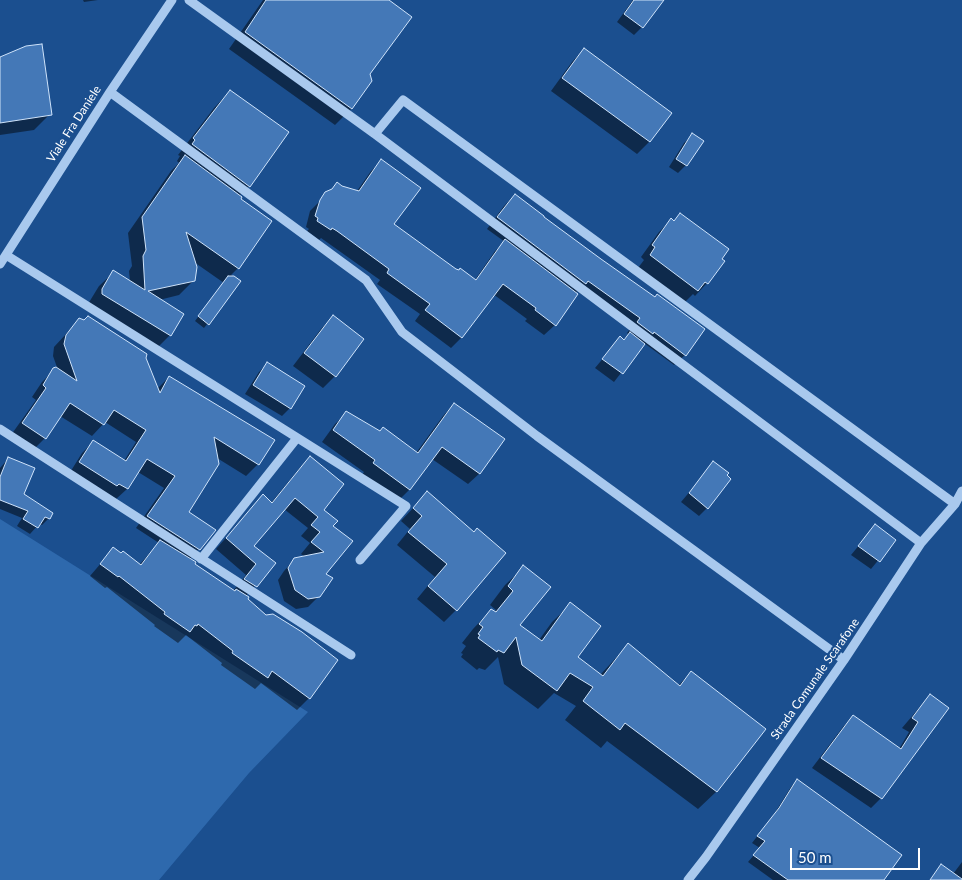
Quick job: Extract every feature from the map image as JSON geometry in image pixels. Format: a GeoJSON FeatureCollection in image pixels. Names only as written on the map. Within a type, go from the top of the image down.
{"type":"FeatureCollection","features":[{"type":"Feature","properties":{"kind":"street","name":"Viale Fra Daniele"},"geometry":{"type":"LineString","coordinates":[[0,263],[110,92],[172,0]]}},
{"type":"Feature","properties":{"kind":"street"},"geometry":{"type":"LineString","coordinates":[[189,0],[375,134],[921,543]]}},
{"type":"Feature","properties":{"kind":"street"},"geometry":{"type":"LineString","coordinates":[[110,92],[366,280],[402,332],[544,441],[844,660]]}},
{"type":"Feature","properties":{"kind":"street"},"geometry":{"type":"LineString","coordinates":[[375,134],[402,100],[954,504]]}},
{"type":"Feature","properties":{"kind":"street"},"geometry":{"type":"LineString","coordinates":[[6,254],[406,506],[360,560]]}},
{"type":"Feature","properties":{"kind":"street"},"geometry":{"type":"LineString","coordinates":[[0,429],[352,655]]}},
{"type":"Feature","properties":{"kind":"street"},"geometry":{"type":"LineString","coordinates":[[201,559],[297,438]]}},
{"type":"Feature","properties":{"kind":"street","name":"Strada Comunale Scarafone"},"geometry":{"type":"LineString","coordinates":[[688,880],[844,660],[921,543],[954,504],[962,491]]}},
{"type":"Feature","properties":{"kind":"shaded area"},"geometry":{"type":"Polygon","coordinates":[[[0,519],[308,712],[249,773],[159,880],[0,880],[0,519]]]}},
{"type":"Feature","properties":{"kind":"building"},"geometry":{"type":"Polygon","coordinates":[[[266,0],[389,0],[412,17],[370,74],[372,81],[352,109],[245,32],[266,0]]]}},
{"type":"Feature","properties":{"kind":"building"},"geometry":{"type":"Polygon","coordinates":[[[634,0],[664,0],[643,28],[624,14],[634,0]]]}},
{"type":"Feature","properties":{"kind":"building"},"geometry":{"type":"Polygon","coordinates":[[[42,44],[52,115],[0,123],[0,57],[26,46],[42,44]]]}},
{"type":"Feature","properties":{"kind":"building"},"geometry":{"type":"Polygon","coordinates":[[[584,48],[672,113],[650,142],[562,78],[584,48]]]}},
{"type":"Feature","properties":{"kind":"building"},"geometry":{"type":"Polygon","coordinates":[[[230,90],[289,132],[250,187],[192,144],[195,140],[193,138],[230,90]]]}},
{"type":"Feature","properties":{"kind":"building"},"geometry":{"type":"Polygon","coordinates":[[[692,133],[704,141],[687,166],[676,159],[692,133]]]}},
{"type":"Feature","properties":{"kind":"building"},"geometry":{"type":"Polygon","coordinates":[[[185,155],[272,221],[239,269],[186,232],[197,267],[195,281],[148,291],[184,314],[171,336],[102,294],[102,289],[113,270],[145,290],[143,256],[146,250],[142,217],[185,155]]]}},
{"type":"Feature","properties":{"kind":"building"},"geometry":{"type":"Polygon","coordinates":[[[381,159],[421,188],[394,224],[456,269],[459,270],[460,268],[476,280],[505,239],[578,294],[556,326],[535,310],[536,308],[503,284],[462,338],[425,310],[430,304],[387,273],[389,269],[337,231],[332,228],[331,230],[317,221],[318,218],[315,216],[320,200],[325,192],[332,189],[337,182],[342,186],[359,191],[381,159]]]}},
{"type":"Feature","properties":{"kind":"building"},"geometry":{"type":"Polygon","coordinates":[[[515,194],[601,259],[655,297],[657,294],[705,329],[686,356],[637,322],[640,318],[588,281],[586,284],[497,217],[515,194]]]}},
{"type":"Feature","properties":{"kind":"building"},"geometry":{"type":"Polygon","coordinates":[[[680,213],[729,249],[722,259],[725,261],[708,284],[705,282],[698,291],[650,255],[655,247],[652,245],[671,218],[674,221],[680,213]]]}},
{"type":"Feature","properties":{"kind":"building"},"geometry":{"type":"Polygon","coordinates":[[[228,276],[234,276],[241,281],[209,325],[198,316],[228,276]]]}},
{"type":"Feature","properties":{"kind":"building"},"geometry":{"type":"Polygon","coordinates":[[[333,315],[364,339],[336,377],[304,353],[333,315]]]}},
{"type":"Feature","properties":{"kind":"building"},"geometry":{"type":"Polygon","coordinates":[[[88,316],[147,354],[146,358],[160,393],[169,376],[275,440],[259,465],[214,437],[219,464],[189,512],[216,530],[200,550],[147,516],[175,476],[147,459],[128,489],[119,484],[117,486],[79,462],[93,440],[126,461],[146,430],[114,410],[104,425],[70,403],[46,439],[22,423],[46,388],[43,385],[53,368],[56,367],[77,381],[64,344],[66,335],[79,318],[84,320],[88,316]]]}},
{"type":"Feature","properties":{"kind":"building"},"geometry":{"type":"Polygon","coordinates":[[[630,332],[645,344],[623,374],[602,359],[620,336],[624,340],[630,332]]]}},
{"type":"Feature","properties":{"kind":"building"},"geometry":{"type":"Polygon","coordinates":[[[267,362],[305,386],[291,409],[253,385],[267,362]]]}},
{"type":"Feature","properties":{"kind":"building"},"geometry":{"type":"Polygon","coordinates":[[[454,403],[505,439],[480,474],[442,447],[410,490],[373,463],[375,460],[333,430],[346,411],[380,431],[383,427],[418,453],[454,403]]]}},
{"type":"Feature","properties":{"kind":"building"},"geometry":{"type":"Polygon","coordinates":[[[310,456],[344,484],[324,510],[338,521],[333,526],[353,541],[326,574],[333,578],[320,597],[308,599],[295,590],[288,568],[294,558],[324,552],[311,542],[320,532],[311,525],[318,517],[295,498],[254,546],[276,563],[257,587],[244,579],[256,564],[226,538],[263,494],[272,503],[310,456]]]}},
{"type":"Feature","properties":{"kind":"building"},"geometry":{"type":"Polygon","coordinates":[[[8,457],[35,468],[24,494],[53,513],[50,519],[45,517],[38,528],[23,519],[28,511],[0,500],[0,477],[8,457]]]}},
{"type":"Feature","properties":{"kind":"building"},"geometry":{"type":"Polygon","coordinates":[[[713,461],[729,473],[727,475],[731,479],[708,509],[689,493],[713,461]]]}},
{"type":"Feature","properties":{"kind":"building"},"geometry":{"type":"Polygon","coordinates":[[[427,491],[474,532],[477,528],[506,553],[457,611],[428,586],[447,564],[408,532],[422,516],[413,508],[427,491]]]}},
{"type":"Feature","properties":{"kind":"building"},"geometry":{"type":"Polygon","coordinates":[[[875,524],[896,540],[880,562],[858,546],[875,524]]]}},
{"type":"Feature","properties":{"kind":"building"},"geometry":{"type":"Polygon","coordinates":[[[160,540],[196,562],[195,564],[235,591],[236,589],[249,597],[248,599],[266,615],[273,614],[302,632],[338,660],[310,699],[272,671],[268,678],[232,653],[233,651],[198,624],[190,632],[164,614],[165,612],[119,576],[100,564],[113,547],[121,553],[123,551],[141,565],[160,540]]]}},
{"type":"Feature","properties":{"kind":"building"},"geometry":{"type":"Polygon","coordinates":[[[523,565],[551,587],[520,625],[542,641],[570,602],[601,626],[578,657],[603,676],[628,643],[680,686],[691,671],[766,729],[717,792],[625,723],[620,730],[583,701],[593,687],[570,673],[557,691],[522,665],[516,637],[504,653],[498,650],[497,652],[478,638],[480,635],[478,634],[483,627],[479,624],[491,609],[496,612],[513,591],[508,586],[523,565]]]}},
{"type":"Feature","properties":{"kind":"building"},"geometry":{"type":"Polygon","coordinates":[[[930,694],[949,708],[882,799],[821,758],[853,715],[901,749],[918,722],[912,718],[930,694]]]}},
{"type":"Feature","properties":{"kind":"building"},"geometry":{"type":"Polygon","coordinates":[[[797,779],[902,855],[884,880],[788,880],[753,855],[765,841],[757,836],[779,808],[797,779]]]}},
{"type":"Feature","properties":{"kind":"building"},"geometry":{"type":"Polygon","coordinates":[[[941,864],[962,879],[962,880],[930,880],[941,864]]]}}]}
